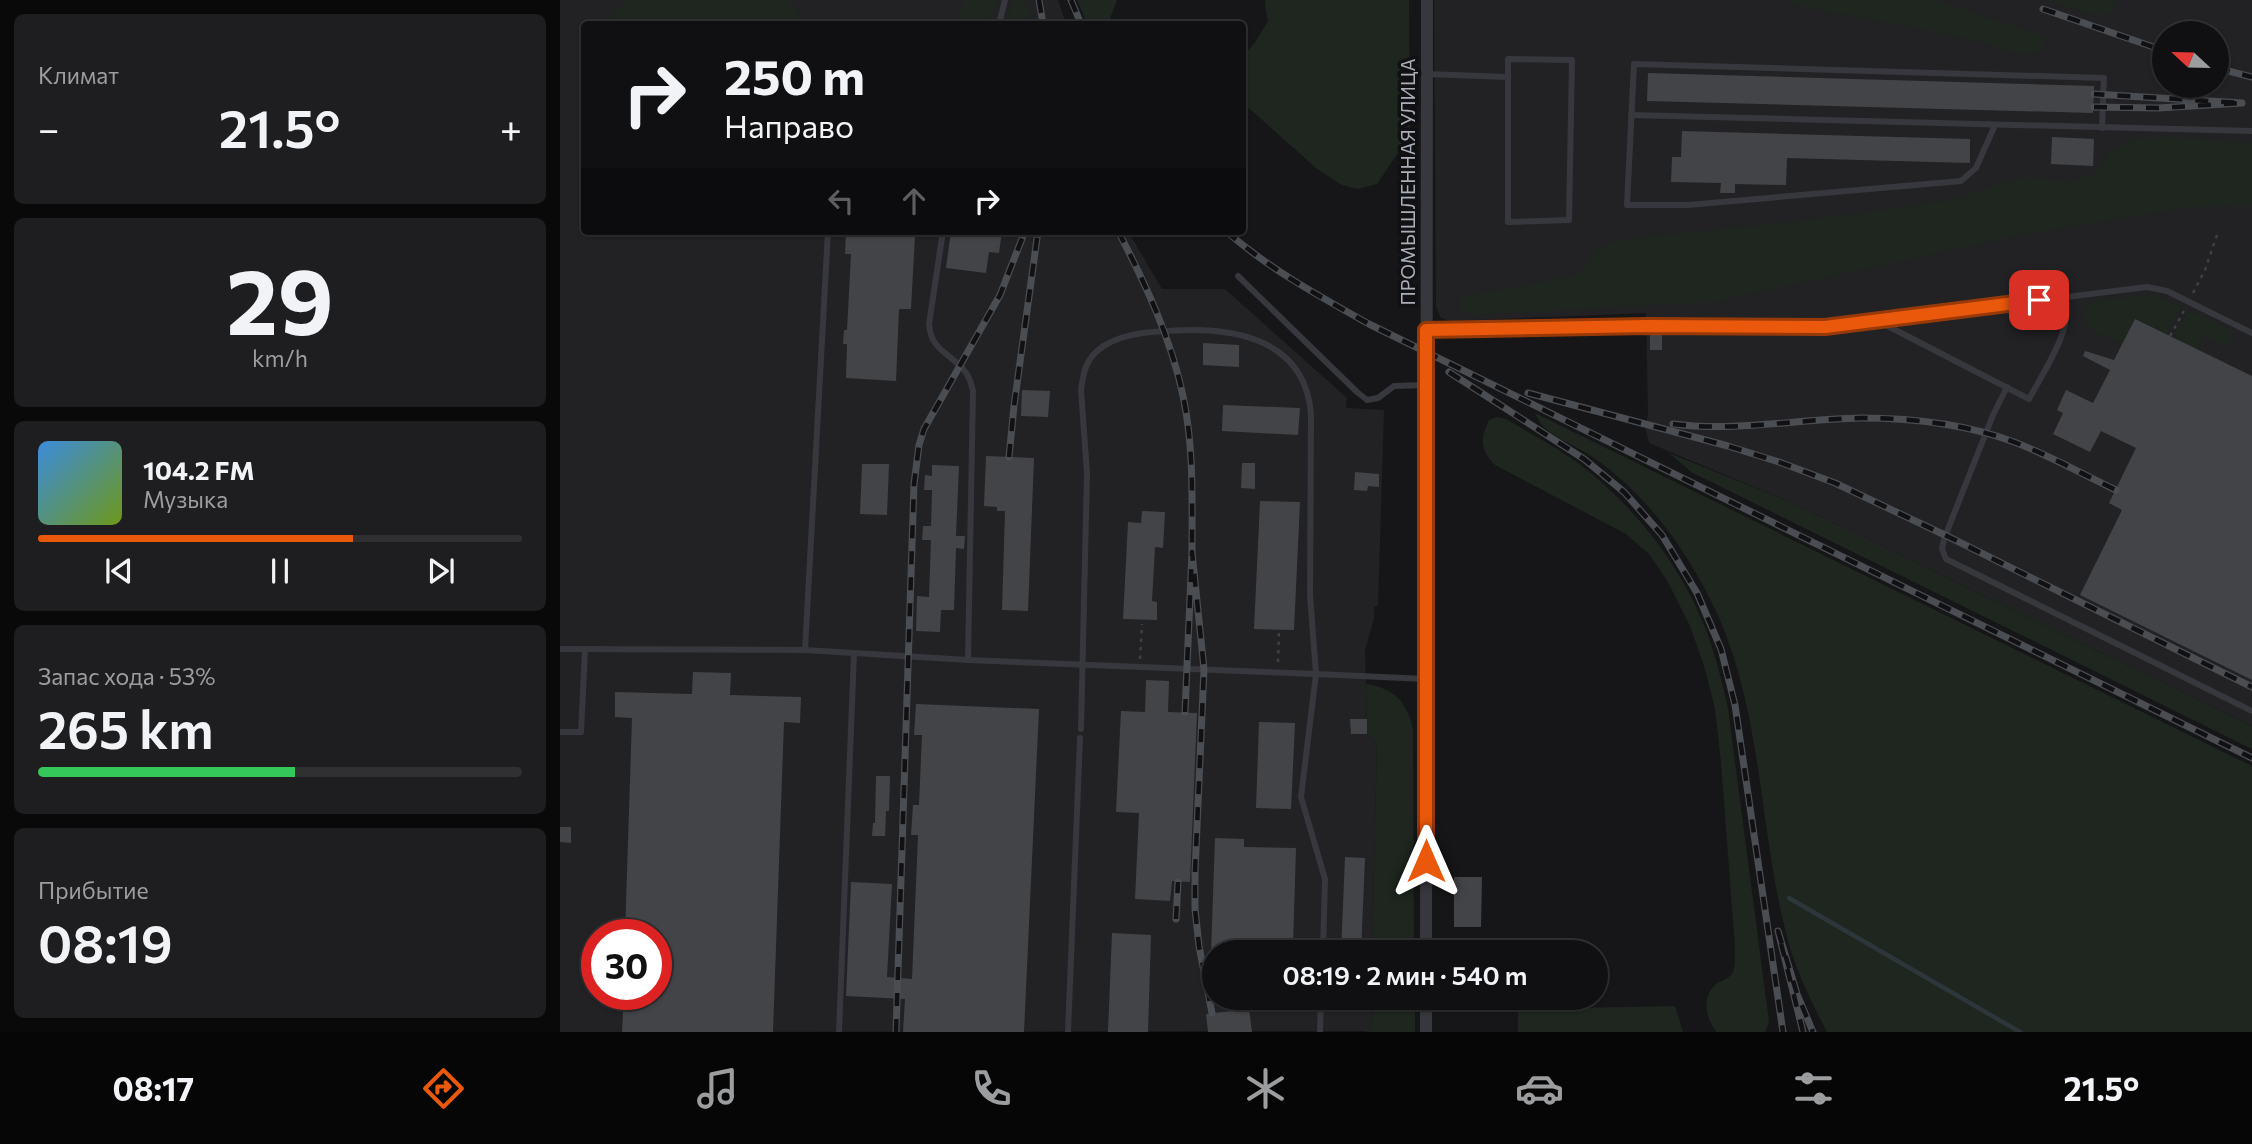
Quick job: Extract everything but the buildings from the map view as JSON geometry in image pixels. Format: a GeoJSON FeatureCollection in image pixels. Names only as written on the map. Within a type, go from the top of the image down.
{"type":"FeatureCollection","features":[{"type":"Feature","properties":{"kind":"street","name":"ПРОМЫШЛЕННАЯ УЛИЦА"},"geometry":{"type":"LineString","coordinates":[[1426,940],[1427,0]]}},
{"type":"Feature","properties":{"kind":"street"},"geometry":{"type":"LineString","coordinates":[[1426,1010],[1426,1032]]}},
{"type":"Feature","properties":{"kind":"lane"},"geometry":{"type":"LineString","coordinates":[[1000,21],[1005,0]]}},
{"type":"Feature","properties":{"kind":"lane"},"geometry":{"type":"LineString","coordinates":[[1508,60],[1572,60],[1569,220],[1508,222],[1508,77],[1508,60]]}},
{"type":"Feature","properties":{"kind":"lane"},"geometry":{"type":"LineString","coordinates":[[1995,125],[1976,169],[1961,181],[1678,205],[1627,205],[1634,64],[2104,78],[2102,128]]}},
{"type":"Feature","properties":{"kind":"lane"},"geometry":{"type":"LineString","coordinates":[[1426,74],[1508,77]]}},
{"type":"Feature","properties":{"kind":"lane"},"geometry":{"type":"LineString","coordinates":[[1631,115],[2252,131]]}},
{"type":"Feature","properties":{"kind":"lane"},"geometry":{"type":"LineString","coordinates":[[805,650],[828,235]]}},
{"type":"Feature","properties":{"kind":"lane"},"geometry":{"type":"LineString","coordinates":[[942,235],[929,324],[930,334],[933,343],[965,370],[973,391],[968,660]]}},
{"type":"Feature","properties":{"kind":"lane"},"geometry":{"type":"LineString","coordinates":[[1238,276],[1367,400],[1378,398],[1394,386],[1426,385]]}},
{"type":"Feature","properties":{"kind":"lane"},"geometry":{"type":"LineString","coordinates":[[1426,330],[1647,326],[1812,327],[2147,287],[2167,291],[2252,332]]}},
{"type":"Feature","properties":{"kind":"lane"},"geometry":{"type":"LineString","coordinates":[[1877,321],[2029,399],[2067,323],[2066,297]]}},
{"type":"Feature","properties":{"kind":"lane"},"geometry":{"type":"LineString","coordinates":[[1080,729],[1087,473],[1082,390],[1087,362],[1098,350],[1111,342],[1163,331],[1204,330],[1237,334],[1270,345],[1297,371],[1310,400],[1310,595],[1316,674],[1301,797],[1325,879],[1323,940]]}},
{"type":"Feature","properties":{"kind":"lane"},"geometry":{"type":"LineString","coordinates":[[2007,387],[1989,424],[1944,539],[1942,550],[1946,559],[2252,711]]}},
{"type":"Feature","properties":{"kind":"lane"},"geometry":{"type":"LineString","coordinates":[[560,649],[805,650],[968,660],[1426,679]]}},
{"type":"Feature","properties":{"kind":"lane"},"geometry":{"type":"LineString","coordinates":[[560,732],[581,732],[585,650]]}},
{"type":"Feature","properties":{"kind":"lane"},"geometry":{"type":"LineString","coordinates":[[839,1032],[854,653]]}},
{"type":"Feature","properties":{"kind":"lane"},"geometry":{"type":"LineString","coordinates":[[1068,1032],[1080,738]]}},
{"type":"Feature","properties":{"kind":"lane"},"geometry":{"type":"LineString","coordinates":[[1320,1032],[1321,1010]]}},
{"type":"Feature","properties":{"kind":"path"},"geometry":{"type":"LineString","coordinates":[[2170,336],[2205,270],[2218,232]]}},
{"type":"Feature","properties":{"kind":"path"},"geometry":{"type":"LineString","coordinates":[[1140,667],[1142,624]]}},
{"type":"Feature","properties":{"kind":"path"},"geometry":{"type":"LineString","coordinates":[[1277,673],[1279,632]]}},
{"type":"Feature","properties":{"kind":"shaded area"},"geometry":{"type":"Polygon","coordinates":[[[560,0],[1058,0],[1065,21],[581,21],[581,235],[1130,235],[1162,289],[1225,289],[1347,398],[1346,408],[1384,410],[1378,606],[1374,607],[1374,619],[1365,650],[1367,734],[1377,743],[1372,940],[1202,940],[1202,1010],[1372,1010],[1371,1031],[560,1032],[560,0]]]}},
{"type":"Feature","properties":{"kind":"shaded area"},"geometry":{"type":"Polygon","coordinates":[[[627,0],[787,0],[800,15],[800,21],[612,21],[613,13],[627,0]]]}},
{"type":"Feature","properties":{"kind":"shaded area"},"geometry":{"type":"Polygon","coordinates":[[[964,0],[997,0],[989,21],[956,21],[964,0]]]}},
{"type":"Feature","properties":{"kind":"shaded area"},"geometry":{"type":"Polygon","coordinates":[[[1013,0],[1021,0],[1028,7],[1031,21],[1007,21],[1013,0]]]}},
{"type":"Feature","properties":{"kind":"shaded area"},"geometry":{"type":"Polygon","coordinates":[[[1077,0],[1117,0],[1109,21],[1086,21],[1077,0]]]}},
{"type":"Feature","properties":{"kind":"shaded area"},"geometry":{"type":"Polygon","coordinates":[[[1266,0],[1409,0],[1410,135],[1377,184],[1358,189],[1342,185],[1317,169],[1246,106],[1246,53],[1268,21],[1266,0]]]}},
{"type":"Feature","properties":{"kind":"shaded area"},"geometry":{"type":"Polygon","coordinates":[[[1434,0],[2252,0],[2252,726],[1797,505],[1649,443],[1645,427],[1648,415],[1646,313],[1450,321],[1441,318],[1436,307],[1434,0]]]}},
{"type":"Feature","properties":{"kind":"shaded area"},"geometry":{"type":"Polygon","coordinates":[[[1782,0],[1936,0],[2033,32],[2045,39],[2044,49],[2021,54],[1939,33],[1813,9],[1782,0]]]}},
{"type":"Feature","properties":{"kind":"shaded area"},"geometry":{"type":"Polygon","coordinates":[[[2049,0],[2114,0],[2115,11],[2108,14],[2092,13],[2049,0]]]}},
{"type":"Feature","properties":{"kind":"shaded area"},"geometry":{"type":"Polygon","coordinates":[[[2173,137],[2252,143],[2252,206],[2190,207],[2034,232],[1712,302],[1475,315],[1464,313],[1455,305],[1462,297],[1577,275],[1597,251],[1616,240],[1810,220],[1958,199],[1998,184],[2028,177],[2071,182],[2091,175],[2104,164],[2111,151],[2124,143],[2142,138],[2173,137]]]}},
{"type":"Feature","properties":{"kind":"shaded area"},"geometry":{"type":"Polygon","coordinates":[[[2153,294],[2181,307],[2167,335],[2135,319],[2122,344],[2092,330],[2083,322],[2085,307],[2093,301],[2153,294]]]}},
{"type":"Feature","properties":{"kind":"shaded area"},"geometry":{"type":"Polygon","coordinates":[[[2188,310],[2232,331],[2233,337],[2229,345],[2224,346],[2205,337],[2198,350],[2174,338],[2188,310]]]}},
{"type":"Feature","properties":{"kind":"shaded area"},"geometry":{"type":"Polygon","coordinates":[[[1535,413],[2252,766],[2252,1032],[1827,1032],[1803,982],[1788,942],[1776,889],[1743,690],[1717,613],[1681,549],[1635,492],[1597,460],[1548,430],[1535,413]]]}},
{"type":"Feature","properties":{"kind":"shaded area"},"geometry":{"type":"Polygon","coordinates":[[[1497,417],[1506,419],[1563,453],[1612,491],[1663,551],[1691,596],[1702,620],[1714,652],[1728,708],[1769,1022],[1765,1032],[1717,1032],[1708,1015],[1708,996],[1717,984],[1732,973],[1735,948],[1715,709],[1690,626],[1668,582],[1649,554],[1626,534],[1495,465],[1486,454],[1483,439],[1489,420],[1497,417]]]}},
{"type":"Feature","properties":{"kind":"shaded area"},"geometry":{"type":"Polygon","coordinates":[[[1669,453],[1797,505],[2252,726],[2252,749],[1691,472],[1669,453]]]}},
{"type":"Feature","properties":{"kind":"shaded area"},"geometry":{"type":"Polygon","coordinates":[[[1366,684],[1384,689],[1398,698],[1407,711],[1413,729],[1414,940],[1372,940],[1377,743],[1367,734],[1366,684]]]}},
{"type":"Feature","properties":{"kind":"shaded area"},"geometry":{"type":"Polygon","coordinates":[[[1675,1006],[1683,1032],[1518,1032],[1518,1010],[1608,1010],[1608,1007],[1675,1006]]]}},
{"type":"Feature","properties":{"kind":"shaded area"},"geometry":{"type":"Polygon","coordinates":[[[1372,1010],[1415,1010],[1415,1032],[1362,1032],[1371,1031],[1372,1010]]]}},
{"type":"Feature","properties":{"kind":"waterway"},"geometry":{"type":"LineString","coordinates":[[1789,898],[2020,1032]]}},
{"type":"Feature","properties":{"kind":"railway"},"geometry":{"type":"LineString","coordinates":[[1039,0],[1042,21]]}},
{"type":"Feature","properties":{"kind":"railway"},"geometry":{"type":"LineString","coordinates":[[1071,0],[1080,21]]}},
{"type":"Feature","properties":{"kind":"railway"},"geometry":{"type":"LineString","coordinates":[[2043,9],[2152,47]]}},
{"type":"Feature","properties":{"kind":"railway"},"geometry":{"type":"LineString","coordinates":[[2230,71],[2252,77]]}},
{"type":"Feature","properties":{"kind":"railway"},"geometry":{"type":"LineString","coordinates":[[2094,94],[2242,103],[2158,108],[2094,107]]}},
{"type":"Feature","properties":{"kind":"railway"},"geometry":{"type":"LineString","coordinates":[[896,1032],[914,484],[919,445],[924,429],[1000,295],[1023,235]]}},
{"type":"Feature","properties":{"kind":"railway"},"geometry":{"type":"LineString","coordinates":[[1009,457],[1037,235]]}},
{"type":"Feature","properties":{"kind":"railway"},"geometry":{"type":"LineString","coordinates":[[1120,235],[1156,311],[1172,353],[1183,396],[1191,454],[1192,552]]}},
{"type":"Feature","properties":{"kind":"railway"},"geometry":{"type":"LineString","coordinates":[[1231,235],[1277,270],[1369,324],[2252,758]]}},
{"type":"Feature","properties":{"kind":"railway"},"geometry":{"type":"LineString","coordinates":[[1449,372],[1584,459],[1624,492],[1662,535],[1697,593],[1721,649],[1735,705],[1783,1032]]}},
{"type":"Feature","properties":{"kind":"railway"},"geometry":{"type":"LineString","coordinates":[[1528,393],[1728,446],[1835,483],[2252,687]]}},
{"type":"Feature","properties":{"kind":"railway"},"geometry":{"type":"LineString","coordinates":[[1673,424],[1721,427],[1861,418],[1938,423],[2014,442],[2116,490]]}},
{"type":"Feature","properties":{"kind":"railway"},"geometry":{"type":"LineString","coordinates":[[1185,712],[1192,552],[1204,669],[1195,909],[1212,1013]]}},
{"type":"Feature","properties":{"kind":"railway"},"geometry":{"type":"LineString","coordinates":[[1176,919],[1178,882]]}},
{"type":"Feature","properties":{"kind":"railway"},"geometry":{"type":"LineString","coordinates":[[1803,1032],[1778,931],[1797,994],[1813,1032]]}},
{"type":"Feature","properties":{"kind":"route"},"geometry":{"type":"LineString","coordinates":[[1426,861],[1426,330],[1647,326],[1825,327],[2039,300]]}}]}
